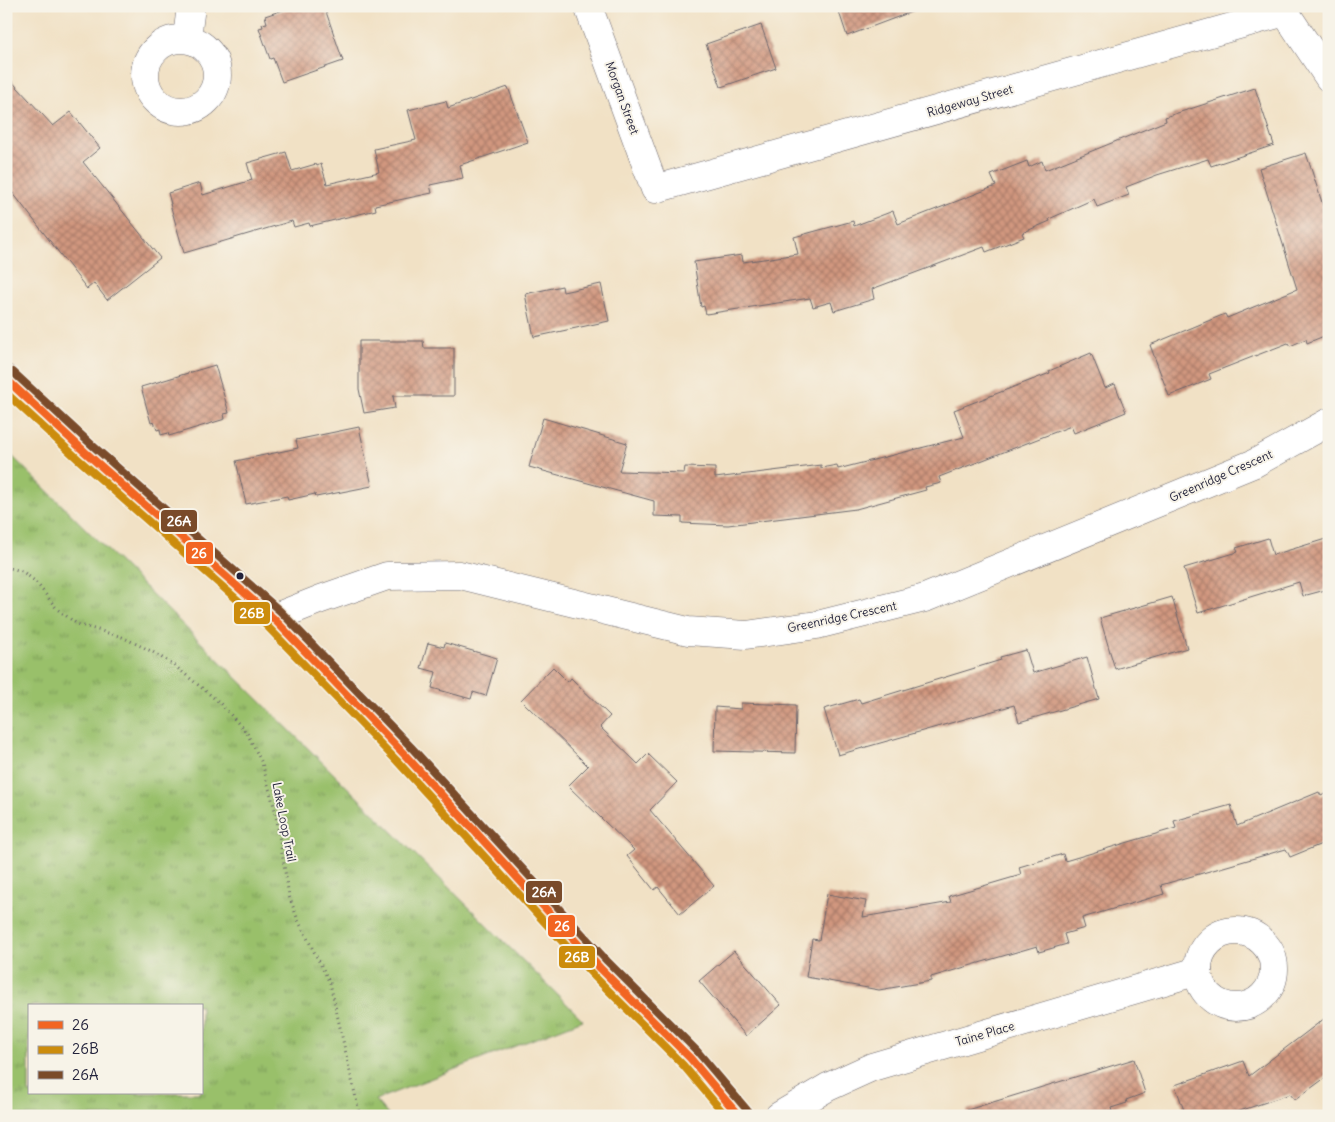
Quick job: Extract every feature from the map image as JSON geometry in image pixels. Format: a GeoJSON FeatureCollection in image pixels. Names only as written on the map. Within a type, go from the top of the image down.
{"type":"FeatureCollection","features":[{"type":"Feature","properties":{"kind":"main road"},"geometry":{"type":"LineString","coordinates":[[6,379],[84,452],[273,618],[404,754],[600,968],[690,1058],[740,1116]]}},
{"type":"Feature","properties":{"kind":"street"},"geometry":{"type":"LineString","coordinates":[[187,38],[191,6]]}},
{"type":"Feature","properties":{"kind":"street","name":"Morgan Street"},"geometry":{"type":"LineString","coordinates":[[588,6],[655,190]]}},
{"type":"Feature","properties":{"kind":"street"},"geometry":{"type":"LineString","coordinates":[[1286,9],[1329,78]]}},
{"type":"Feature","properties":{"kind":"street","name":"Ridgeway Street"},"geometry":{"type":"LineString","coordinates":[[655,190],[1286,9]]}},
{"type":"Feature","properties":{"kind":"street","name":"Greenridge Crescent"},"geometry":{"type":"LineString","coordinates":[[273,618],[322,598],[387,576],[460,575],[688,631],[746,635],[817,625],[925,598],[1255,463],[1329,422]]}},
{"type":"Feature","properties":{"kind":"street","name":"Taine Place"},"geometry":{"type":"LineString","coordinates":[[779,1116],[828,1087],[872,1067],[1198,971]]}},
{"type":"Feature","properties":{"kind":"path","name":"Lake Loop Trail"},"geometry":{"type":"LineString","coordinates":[[6,567],[22,571],[36,582],[57,609],[77,624],[122,638],[151,651],[175,666],[219,702],[247,733],[262,763],[275,810],[289,896],[298,920],[330,983],[360,1116]]}},
{"type":"Feature","properties":{"kind":"green space"},"geometry":{"type":"Polygon","coordinates":[[[6,450],[583,1020],[375,1100],[389,1116],[6,1116],[6,450]]]}},
{"type":"Feature","properties":{"kind":"building"},"geometry":{"type":"Polygon","coordinates":[[[295,6],[324,6],[343,61],[282,82],[273,58],[270,59],[259,28],[263,27],[262,24],[267,23],[265,16],[295,6]]]}},
{"type":"Feature","properties":{"kind":"building"},"geometry":{"type":"Polygon","coordinates":[[[837,6],[919,6],[919,9],[847,36],[837,6]]]}},
{"type":"Feature","properties":{"kind":"building"},"geometry":{"type":"Polygon","coordinates":[[[761,25],[776,68],[721,87],[706,44],[761,25]]]}},
{"type":"Feature","properties":{"kind":"building"},"geometry":{"type":"Polygon","coordinates":[[[6,75],[53,126],[71,112],[100,148],[83,162],[160,258],[107,300],[94,283],[87,289],[6,184],[6,75]]]}},
{"type":"Feature","properties":{"kind":"building"},"geometry":{"type":"Polygon","coordinates":[[[508,87],[528,142],[460,165],[463,178],[430,185],[432,193],[375,205],[376,210],[310,226],[309,223],[294,227],[292,221],[184,253],[168,193],[200,183],[203,195],[252,180],[247,163],[286,152],[292,171],[321,164],[327,184],[379,172],[374,149],[416,140],[408,110],[446,101],[448,108],[508,87]]]}},
{"type":"Feature","properties":{"kind":"building"},"geometry":{"type":"Polygon","coordinates":[[[1255,88],[1274,145],[1211,166],[1208,159],[1157,175],[1126,187],[1129,195],[1097,207],[1094,199],[1022,233],[1024,237],[986,252],[984,247],[872,289],[874,299],[834,311],[831,302],[813,307],[810,298],[706,314],[704,306],[701,307],[694,262],[742,255],[743,262],[798,254],[794,237],[853,221],[854,226],[893,211],[898,224],[996,186],[991,175],[1027,161],[1029,167],[1042,161],[1045,170],[1166,121],[1165,117],[1255,88]]]}},
{"type":"Feature","properties":{"kind":"building"},"geometry":{"type":"Polygon","coordinates":[[[1306,153],[1329,224],[1329,334],[1307,343],[1306,339],[1290,346],[1288,343],[1209,374],[1211,379],[1169,396],[1150,345],[1225,314],[1227,318],[1297,289],[1259,168],[1306,153]]]}},
{"type":"Feature","properties":{"kind":"building"},"geometry":{"type":"Polygon","coordinates":[[[601,284],[609,321],[534,337],[525,294],[562,286],[563,292],[601,284]]]}},
{"type":"Feature","properties":{"kind":"building"},"geometry":{"type":"Polygon","coordinates":[[[359,341],[423,341],[424,348],[454,348],[454,396],[393,396],[395,408],[364,413],[359,389],[359,341]]]}},
{"type":"Feature","properties":{"kind":"building"},"geometry":{"type":"Polygon","coordinates":[[[1091,353],[1105,388],[1115,384],[1126,412],[1074,433],[1071,426],[939,477],[941,483],[925,487],[926,490],[856,509],[728,525],[682,523],[682,517],[654,516],[654,501],[529,467],[543,418],[627,443],[619,471],[684,473],[685,467],[715,468],[715,478],[821,465],[821,468],[837,465],[838,469],[964,437],[954,410],[1050,373],[1049,371],[1091,353]]]}},
{"type":"Feature","properties":{"kind":"building"},"geometry":{"type":"Polygon","coordinates":[[[215,365],[229,413],[224,414],[225,419],[169,436],[168,433],[161,435],[160,429],[157,430],[154,422],[151,423],[141,387],[215,365]]]}},
{"type":"Feature","properties":{"kind":"building"},"geometry":{"type":"Polygon","coordinates":[[[359,427],[372,486],[316,497],[315,494],[288,500],[287,496],[246,504],[236,461],[298,448],[296,440],[359,427]]]}},
{"type":"Feature","properties":{"kind":"building"},"geometry":{"type":"Polygon","coordinates":[[[1268,538],[1273,555],[1329,538],[1329,589],[1303,596],[1299,582],[1198,613],[1184,568],[1238,552],[1236,548],[1268,538]]]}},
{"type":"Feature","properties":{"kind":"building"},"geometry":{"type":"Polygon","coordinates":[[[1172,597],[1187,648],[1115,669],[1100,618],[1172,597]]]}},
{"type":"Feature","properties":{"kind":"building"},"geometry":{"type":"Polygon","coordinates":[[[428,643],[444,647],[445,643],[497,658],[486,696],[473,692],[471,699],[432,688],[436,672],[421,668],[428,643]]]}},
{"type":"Feature","properties":{"kind":"building"},"geometry":{"type":"Polygon","coordinates":[[[1026,650],[1033,673],[1087,657],[1099,699],[1019,722],[1014,705],[838,755],[824,709],[859,699],[861,703],[1001,660],[1000,657],[1026,650]]]}},
{"type":"Feature","properties":{"kind":"building"},"geometry":{"type":"Polygon","coordinates":[[[553,667],[568,682],[571,678],[610,716],[600,727],[638,764],[648,754],[677,782],[650,810],[714,886],[680,914],[658,887],[654,890],[627,856],[634,850],[568,786],[588,766],[521,700],[553,667]]]}},
{"type":"Feature","properties":{"kind":"building"},"geometry":{"type":"Polygon","coordinates":[[[741,703],[796,705],[795,753],[714,751],[715,707],[741,709],[741,703]]]}},
{"type":"Feature","properties":{"kind":"building"},"geometry":{"type":"Polygon","coordinates":[[[1319,792],[1321,796],[1329,792],[1329,841],[1290,857],[1286,849],[1161,885],[1164,894],[1082,918],[1085,928],[1064,934],[1067,944],[1039,952],[1037,946],[931,977],[931,981],[879,990],[806,977],[812,939],[819,940],[827,894],[866,901],[863,917],[951,902],[949,896],[1021,875],[1019,867],[1063,854],[1065,861],[1176,828],[1174,821],[1231,805],[1237,826],[1319,792]]]}},
{"type":"Feature","properties":{"kind":"building"},"geometry":{"type":"Polygon","coordinates":[[[734,951],[781,1005],[746,1036],[699,981],[734,951]]]}},
{"type":"Feature","properties":{"kind":"building"},"geometry":{"type":"Polygon","coordinates":[[[1329,1015],[1329,1075],[1295,1100],[1290,1094],[1225,1116],[1186,1116],[1175,1085],[1243,1061],[1249,1076],[1329,1015]]]}},
{"type":"Feature","properties":{"kind":"building"},"geometry":{"type":"Polygon","coordinates":[[[1134,1059],[1145,1093],[1126,1100],[1127,1103],[1111,1108],[1112,1111],[1095,1116],[968,1116],[967,1110],[1134,1059]]]}},
{"type":"Feature","properties":{"kind":"transit line","name":"26A"},"geometry":{"type":"LineString","coordinates":[[13,372],[92,445],[280,611],[411,747],[607,961],[697,1051],[747,1110]]}},
{"type":"Feature","properties":{"kind":"transit line","name":"26"},"geometry":{"type":"LineString","coordinates":[[6,379],[85,452],[273,618],[404,754],[600,968],[690,1058],[739,1116]]}},
{"type":"Feature","properties":{"kind":"transit line","name":"26B"},"geometry":{"type":"LineString","coordinates":[[6,393],[266,625],[397,761],[593,975],[683,1065],[726,1116]]}}]}
